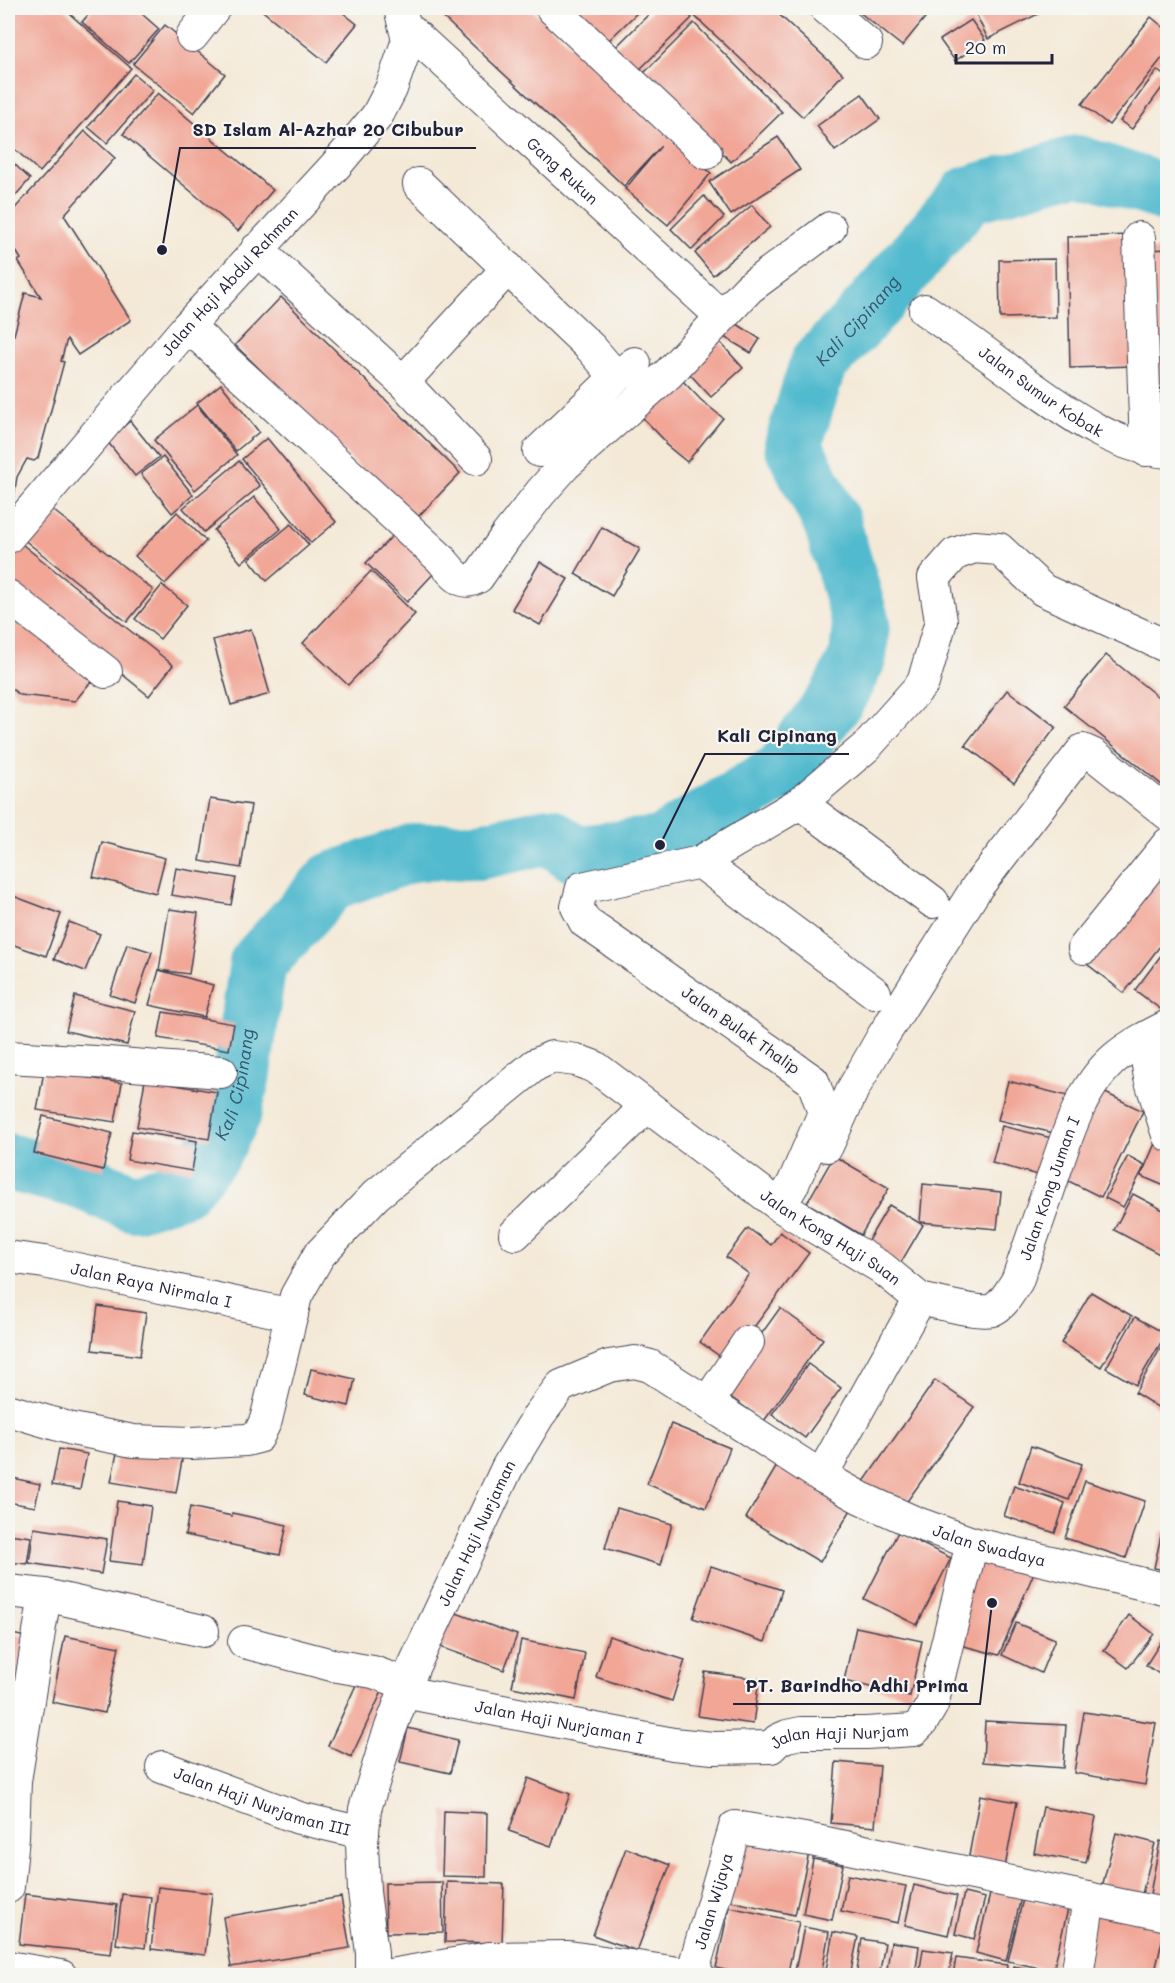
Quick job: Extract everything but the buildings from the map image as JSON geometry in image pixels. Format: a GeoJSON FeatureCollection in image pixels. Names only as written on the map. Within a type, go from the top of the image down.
{"type":"FeatureCollection","features":[{"type":"Feature","properties":{"kind":"street"},"geometry":{"type":"LineString","coordinates":[[192,36],[214,8]]}},
{"type":"Feature","properties":{"kind":"street"},"geometry":{"type":"LineString","coordinates":[[552,8],[706,153]]}},
{"type":"Feature","properties":{"kind":"street"},"geometry":{"type":"LineString","coordinates":[[826,8],[866,43]]}},
{"type":"Feature","properties":{"kind":"street","name":"Jalan Haji Abdul Rahman"},"geometry":{"type":"LineString","coordinates":[[8,537],[188,326],[336,165],[377,116],[400,67],[408,40],[402,16]]}},
{"type":"Feature","properties":{"kind":"street","name":"Gang Rukun"},"geometry":{"type":"LineString","coordinates":[[402,16],[721,316]]}},
{"type":"Feature","properties":{"kind":"street"},"geometry":{"type":"LineString","coordinates":[[419,184],[591,348],[626,370],[539,452]]}},
{"type":"Feature","properties":{"kind":"street"},"geometry":{"type":"LineString","coordinates":[[188,326],[440,558],[460,580],[466,582],[478,577],[541,492],[565,465],[668,374],[749,288],[830,228]]}},
{"type":"Feature","properties":{"kind":"street"},"geometry":{"type":"LineString","coordinates":[[1139,238],[1157,451]]}},
{"type":"Feature","properties":{"kind":"street"},"geometry":{"type":"LineString","coordinates":[[257,249],[403,382],[476,459]]}},
{"type":"Feature","properties":{"kind":"street"},"geometry":{"type":"LineString","coordinates":[[403,382],[508,268]]}},
{"type":"Feature","properties":{"kind":"street","name":"Jalan Sumur Kobak"},"geometry":{"type":"LineString","coordinates":[[925,310],[1075,417],[1107,435],[1157,451]]}},
{"type":"Feature","properties":{"kind":"street"},"geometry":{"type":"LineString","coordinates":[[875,993],[700,862],[800,803],[866,747],[923,683],[941,621],[934,578],[954,555],[974,547],[999,549],[1043,590],[1167,647]]}},
{"type":"Feature","properties":{"kind":"street"},"geometry":{"type":"LineString","coordinates":[[8,596],[106,672]]}},
{"type":"Feature","properties":{"kind":"street"},"geometry":{"type":"LineString","coordinates":[[788,1211],[883,1036],[977,887],[1083,750],[1094,755],[1167,814]]}},
{"type":"Feature","properties":{"kind":"street"},"geometry":{"type":"LineString","coordinates":[[800,803],[933,902]]}},
{"type":"Feature","properties":{"kind":"street"},"geometry":{"type":"LineString","coordinates":[[1084,948],[1167,844]]}},
{"type":"Feature","properties":{"kind":"street","name":"Jalan Bulak Thalip"},"geometry":{"type":"LineString","coordinates":[[700,862],[582,888],[577,907],[585,922],[813,1081],[824,1113],[792,1184],[788,1211]]}},
{"type":"Feature","properties":{"kind":"street"},"geometry":{"type":"LineString","coordinates":[[1156,1033],[1150,1078],[1167,1135]]}},
{"type":"Feature","properties":{"kind":"street","name":"Jalan Kong Juman I"},"geometry":{"type":"LineString","coordinates":[[920,1299],[990,1311],[1002,1303],[1017,1281],[1070,1128],[1085,1097],[1097,1078],[1116,1057],[1156,1033]]}},
{"type":"Feature","properties":{"kind":"street"},"geometry":{"type":"LineString","coordinates":[[8,1057],[222,1071]]}},
{"type":"Feature","properties":{"kind":"street","name":"Jalan Kong Haji Suan"},"geometry":{"type":"LineString","coordinates":[[292,1315],[296,1296],[319,1255],[376,1195],[535,1065],[552,1057],[576,1060],[595,1067],[788,1211],[882,1268],[920,1299]]}},
{"type":"Feature","properties":{"kind":"street"},"geometry":{"type":"LineString","coordinates":[[515,1234],[647,1106]]}},
{"type":"Feature","properties":{"kind":"street","name":"Jalan Raya Nirmala I"},"geometry":{"type":"LineString","coordinates":[[8,1257],[44,1262],[292,1315]]}},
{"type":"Feature","properties":{"kind":"street"},"geometry":{"type":"LineString","coordinates":[[820,1476],[920,1299]]}},
{"type":"Feature","properties":{"kind":"street"},"geometry":{"type":"LineString","coordinates":[[8,1410],[72,1429],[133,1441],[192,1443],[258,1437],[266,1419],[292,1315]]}},
{"type":"Feature","properties":{"kind":"street"},"geometry":{"type":"LineString","coordinates":[[708,1402],[748,1342]]}},
{"type":"Feature","properties":{"kind":"street","name":"Jalan Haji Nurjaman"},"geometry":{"type":"LineString","coordinates":[[372,1976],[372,1953],[364,1892],[365,1809],[406,1688],[445,1597],[507,1468],[539,1415],[561,1386],[609,1366],[635,1362],[650,1366],[820,1476]]}},
{"type":"Feature","properties":{"kind":"street","name":"Jalan Swadaya"},"geometry":{"type":"LineString","coordinates":[[820,1476],[914,1522],[972,1543],[1167,1590]]}},
{"type":"Feature","properties":{"kind":"street","name":"Jalan Haji Nurjam"},"geometry":{"type":"LineString","coordinates":[[713,1748],[771,1747],[778,1740],[801,1732],[866,1734],[914,1730],[922,1722],[932,1705],[972,1543]]}},
{"type":"Feature","properties":{"kind":"street"},"geometry":{"type":"LineString","coordinates":[[8,1591],[45,1595],[203,1631]]}},
{"type":"Feature","properties":{"kind":"street"},"geometry":{"type":"LineString","coordinates":[[8,1887],[13,1837],[11,1780],[45,1595]]}},
{"type":"Feature","properties":{"kind":"street","name":"Jalan Haji Nurjaman I"},"geometry":{"type":"LineString","coordinates":[[244,1642],[332,1665],[373,1672],[406,1688],[673,1744],[713,1748]]}},
{"type":"Feature","properties":{"kind":"street","name":"Jalan Haji Nurjaman III"},"geometry":{"type":"LineString","coordinates":[[162,1767],[299,1818],[363,1833]]}},
{"type":"Feature","properties":{"kind":"street","name":"Jalan Wijaya"},"geometry":{"type":"LineString","coordinates":[[696,1975],[735,1827],[816,1841],[1089,1898]]}},
{"type":"Feature","properties":{"kind":"street"},"geometry":{"type":"LineString","coordinates":[[1077,1976],[1089,1898],[1167,1915]]}},
{"type":"Feature","properties":{"kind":"street"},"geometry":{"type":"LineString","coordinates":[[384,1976],[490,1967],[569,1957],[696,1975]]}},
{"type":"Feature","properties":{"kind":"street"},"geometry":{"type":"LineString","coordinates":[[8,1967],[61,1976]]}},
{"type":"Feature","properties":{"kind":"waterway","name":"Kali Cipinang"},"geometry":{"type":"LineString","coordinates":[[8,1162],[79,1180],[134,1203],[183,1188],[213,1152],[232,1115],[241,1079],[258,963],[332,881],[415,852],[479,851],[549,836],[575,854],[660,845],[782,771],[837,698],[858,657],[861,623],[832,523],[793,445],[818,364],[864,316],[968,195],[1078,164],[1168,194]]}},
{"type":"Feature","properties":{"kind":"place","name":"SD Islam Al-Azhar 20 Cibubur"},"geometry":{"type":"Point","coordinates":[162,250]}},
{"type":"Feature","properties":{"kind":"place","name":"Kali Cipinang"},"geometry":{"type":"Point","coordinates":[660,845]}},
{"type":"Feature","properties":{"kind":"place","name":"PT. Barindho Adhi Prima"},"geometry":{"type":"Point","coordinates":[992,1603]}}]}
